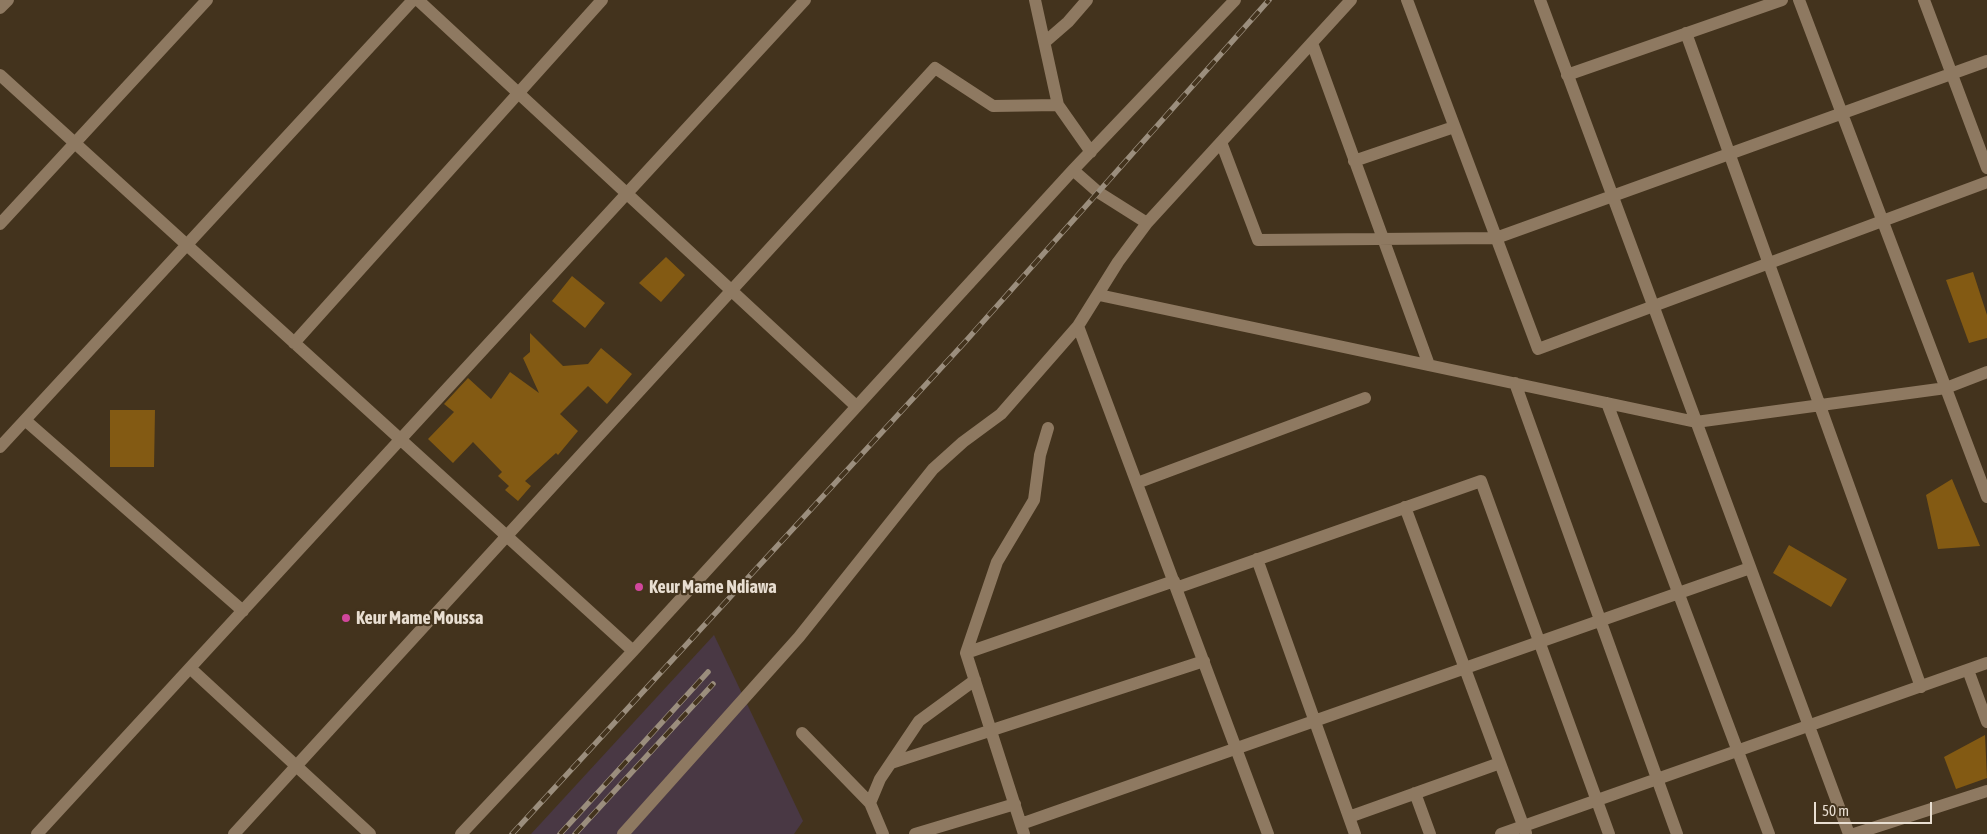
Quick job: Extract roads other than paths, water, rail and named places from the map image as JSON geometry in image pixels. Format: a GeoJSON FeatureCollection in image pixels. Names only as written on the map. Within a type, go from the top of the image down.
{"type":"FeatureCollection","features":[{"type":"Feature","properties":{"kind":"street"},"geometry":{"type":"LineString","coordinates":[[0,8],[8,0]]}},
{"type":"Feature","properties":{"kind":"street"},"geometry":{"type":"LineString","coordinates":[[0,224],[206,0]]}},
{"type":"Feature","properties":{"kind":"street"},"geometry":{"type":"LineString","coordinates":[[0,447],[413,0]]}},
{"type":"Feature","properties":{"kind":"street"},"geometry":{"type":"LineString","coordinates":[[418,0],[856,406]]}},
{"type":"Feature","properties":{"kind":"street"},"geometry":{"type":"LineString","coordinates":[[294,343],[602,0]]}},
{"type":"Feature","properties":{"kind":"street"},"geometry":{"type":"LineString","coordinates":[[37,834],[805,0]]}},
{"type":"Feature","properties":{"kind":"street"},"geometry":{"type":"LineString","coordinates":[[1035,0],[1058,105],[1091,152]]}},
{"type":"Feature","properties":{"kind":"street"},"geometry":{"type":"LineString","coordinates":[[1044,42],[1068,22],[1086,0]]}},
{"type":"Feature","properties":{"kind":"street"},"geometry":{"type":"LineString","coordinates":[[461,834],[633,651],[1073,170],[1235,0]]}},
{"type":"Feature","properties":{"kind":"street"},"geometry":{"type":"LineString","coordinates":[[623,834],[799,637],[933,469],[963,442],[1001,414],[1078,326],[1100,295],[1118,262],[1147,223],[1352,0]]}},
{"type":"Feature","properties":{"kind":"street"},"geometry":{"type":"LineString","coordinates":[[1407,0],[1538,349],[1987,182]]}},
{"type":"Feature","properties":{"kind":"street"},"geometry":{"type":"LineString","coordinates":[[1540,0],[1849,834]]}},
{"type":"Feature","properties":{"kind":"street"},"geometry":{"type":"LineString","coordinates":[[1567,75],[1782,0]]}},
{"type":"Feature","properties":{"kind":"street"},"geometry":{"type":"LineString","coordinates":[[1799,0],[1987,497]]}},
{"type":"Feature","properties":{"kind":"street"},"geometry":{"type":"LineString","coordinates":[[1924,0],[1987,168]]}},
{"type":"Feature","properties":{"kind":"street"},"geometry":{"type":"LineString","coordinates":[[1686,33],[1921,686]]}},
{"type":"Feature","properties":{"kind":"street"},"geometry":{"type":"LineString","coordinates":[[1312,43],[1381,239],[1428,365]]}},
{"type":"Feature","properties":{"kind":"street"},"geometry":{"type":"LineString","coordinates":[[1221,142],[1258,240],[1496,238],[1987,61]]}},
{"type":"Feature","properties":{"kind":"street"},"geometry":{"type":"LineString","coordinates":[[234,834],[935,68],[993,106],[1058,105]]}},
{"type":"Feature","properties":{"kind":"street"},"geometry":{"type":"LineString","coordinates":[[0,75],[633,651]]}},
{"type":"Feature","properties":{"kind":"street"},"geometry":{"type":"LineString","coordinates":[[1354,161],[1454,127]]}},
{"type":"Feature","properties":{"kind":"street"},"geometry":{"type":"LineString","coordinates":[[1073,170],[1098,192],[1147,223]]}},
{"type":"Feature","properties":{"kind":"street"},"geometry":{"type":"LineString","coordinates":[[1100,295],[1696,422],[1946,388],[1987,372]]}},
{"type":"Feature","properties":{"kind":"street"},"geometry":{"type":"LineString","coordinates":[[1078,326],[1204,661],[1266,834]]}},
{"type":"Feature","properties":{"kind":"street"},"geometry":{"type":"LineString","coordinates":[[1515,383],[1677,834]]}},
{"type":"Feature","properties":{"kind":"street"},"geometry":{"type":"LineString","coordinates":[[1137,483],[1365,398]]}},
{"type":"Feature","properties":{"kind":"street"},"geometry":{"type":"LineString","coordinates":[[1606,403],[1769,834]]}},
{"type":"Feature","properties":{"kind":"street"},"geometry":{"type":"LineString","coordinates":[[25,420],[242,611]]}},
{"type":"Feature","properties":{"kind":"street"},"geometry":{"type":"LineString","coordinates":[[1048,428],[1040,456],[1034,500],[997,562],[966,653],[1023,829],[1236,748],[1750,568]]}},
{"type":"Feature","properties":{"kind":"street"},"geometry":{"type":"LineString","coordinates":[[966,653],[1257,559],[1481,481],[1609,834]]}},
{"type":"Feature","properties":{"kind":"street"},"geometry":{"type":"LineString","coordinates":[[1405,507],[1524,830]]}},
{"type":"Feature","properties":{"kind":"street"},"geometry":{"type":"LineString","coordinates":[[1257,559],[1355,834]]}},
{"type":"Feature","properties":{"kind":"street"},"geometry":{"type":"LineString","coordinates":[[891,763],[1204,661]]}},
{"type":"Feature","properties":{"kind":"street"},"geometry":{"type":"LineString","coordinates":[[1501,834],[1524,830],[1597,800],[1987,663]]}},
{"type":"Feature","properties":{"kind":"street"},"geometry":{"type":"LineString","coordinates":[[190,668],[370,834]]}},
{"type":"Feature","properties":{"kind":"street"},"geometry":{"type":"LineString","coordinates":[[1968,670],[1987,722]]}},
{"type":"Feature","properties":{"kind":"street"},"geometry":{"type":"LineString","coordinates":[[870,803],[880,779],[919,721],[975,680]]}},
{"type":"Feature","properties":{"kind":"street"},"geometry":{"type":"LineString","coordinates":[[802,733],[870,803],[884,834]]}},
{"type":"Feature","properties":{"kind":"street"},"geometry":{"type":"LineString","coordinates":[[1349,816],[1500,763]]}},
{"type":"Feature","properties":{"kind":"street"},"geometry":{"type":"LineString","coordinates":[[1854,834],[1987,791]]}},
{"type":"Feature","properties":{"kind":"street"},"geometry":{"type":"LineString","coordinates":[[1415,793],[1430,834]]}},
{"type":"Feature","properties":{"kind":"street"},"geometry":{"type":"LineString","coordinates":[[915,834],[1015,804]]}},
{"type":"Feature","properties":{"kind":"railway"},"geometry":{"type":"LineString","coordinates":[[512,834],[965,342],[1269,0]]}},
{"type":"Feature","properties":{"kind":"railway"},"geometry":{"type":"LineString","coordinates":[[560,834],[708,672]]}},
{"type":"Feature","properties":{"kind":"railway"},"geometry":{"type":"LineString","coordinates":[[575,834],[713,684]]}},
{"type":"Feature","properties":{"kind":"place","name":"Keur Mame Ndiawa"},"geometry":{"type":"Point","coordinates":[639,587]}},
{"type":"Feature","properties":{"kind":"place","name":"Keur Mame Moussa"},"geometry":{"type":"Point","coordinates":[346,618]}}]}
